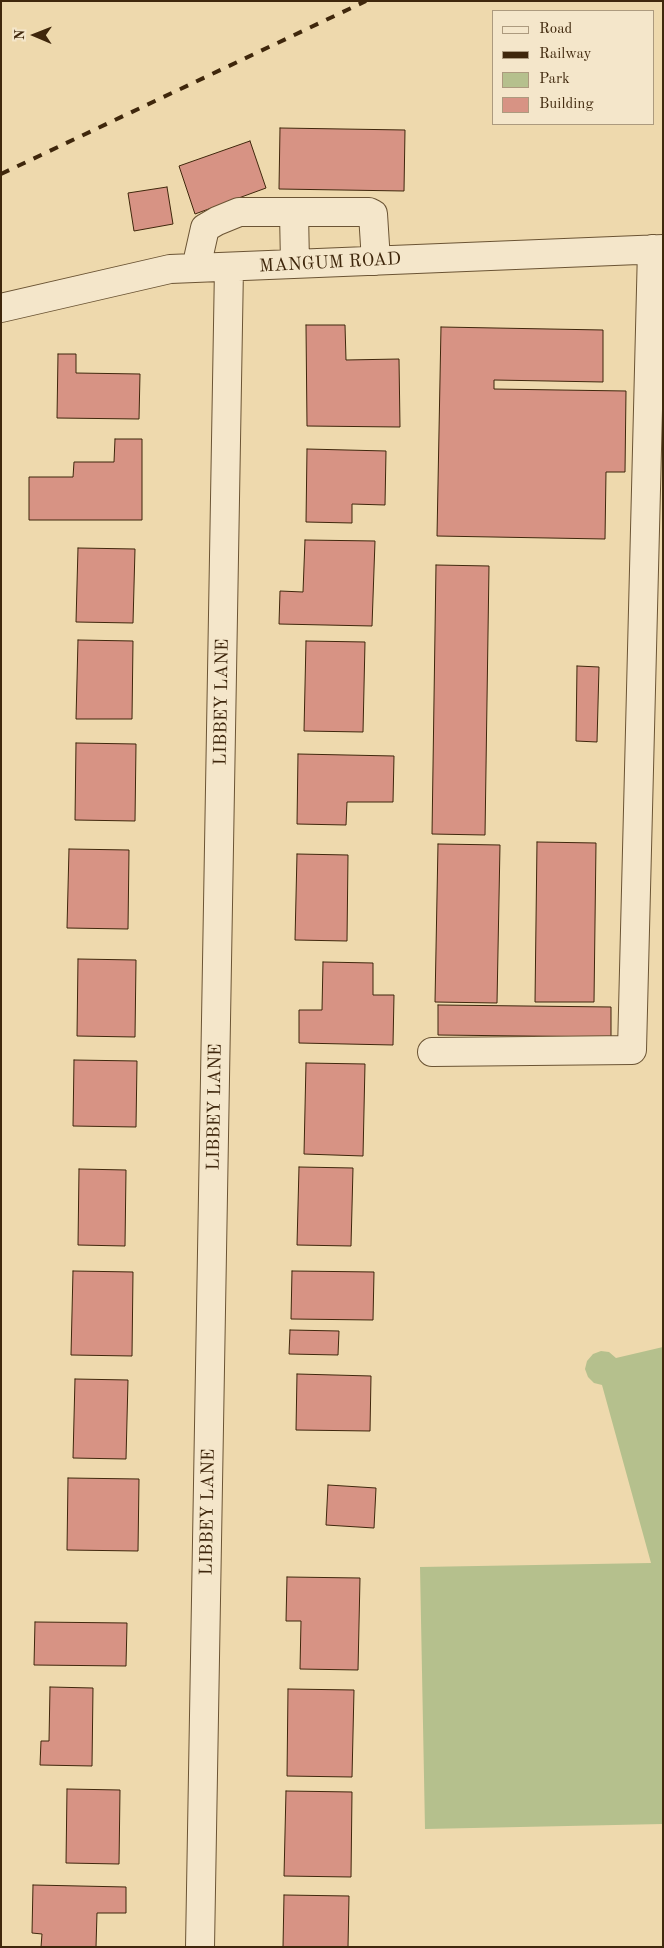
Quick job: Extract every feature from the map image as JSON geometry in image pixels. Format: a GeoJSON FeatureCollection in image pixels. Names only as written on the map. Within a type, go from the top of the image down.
{"type":"FeatureCollection","features":[{"type":"Feature","properties":{"kind":"street"},"geometry":{"type":"LineString","coordinates":[[196,268],[205,228],[217,220],[239,212],[370,212],[373,214],[376,261]]}},
{"type":"Feature","properties":{"kind":"street"},"geometry":{"type":"LineString","coordinates":[[294,212],[295,264]]}},
{"type":"Feature","properties":{"kind":"street"},"geometry":{"type":"LineString","coordinates":[[432,1052],[632,1050],[657,249]]}},
{"type":"Feature","properties":{"kind":"street","name":"MANGUM ROAD"},"geometry":{"type":"LineString","coordinates":[[1,308],[170,269],[657,249]]}},
{"type":"Feature","properties":{"kind":"street","name":"LIBBEY LANE"},"geometry":{"type":"LineString","coordinates":[[200,1947],[229,267]]}},
{"type":"Feature","properties":{"kind":"green space"},"geometry":{"type":"Polygon","coordinates":[[[663,1347],[663,1824],[425,1829],[420,1567],[651,1563],[602,1385],[594,1383],[588,1377],[585,1369],[587,1361],[593,1354],[601,1351],[609,1352],[616,1358],[663,1347]]]}},
{"type":"Feature","properties":{"kind":"building"},"geometry":{"type":"Polygon","coordinates":[[[280,128],[405,130],[404,191],[279,189],[280,128]]]}},
{"type":"Feature","properties":{"kind":"building"},"geometry":{"type":"Polygon","coordinates":[[[250,141],[266,188],[195,214],[179,166],[250,141]]]}},
{"type":"Feature","properties":{"kind":"building"},"geometry":{"type":"Polygon","coordinates":[[[167,187],[173,224],[134,231],[128,193],[167,187]]]}},
{"type":"Feature","properties":{"kind":"building"},"geometry":{"type":"Polygon","coordinates":[[[306,325],[345,325],[346,360],[399,359],[400,427],[307,426],[306,325]]]}},
{"type":"Feature","properties":{"kind":"building"},"geometry":{"type":"Polygon","coordinates":[[[441,327],[603,330],[603,382],[494,380],[494,389],[626,391],[625,472],[606,472],[605,539],[437,536],[441,327]]]}},
{"type":"Feature","properties":{"kind":"building"},"geometry":{"type":"Polygon","coordinates":[[[58,354],[76,354],[76,373],[140,374],[139,419],[57,418],[58,354]]]}},
{"type":"Feature","properties":{"kind":"building"},"geometry":{"type":"Polygon","coordinates":[[[115,439],[142,439],[142,520],[29,520],[29,477],[73,477],[74,462],[114,462],[115,439]]]}},
{"type":"Feature","properties":{"kind":"building"},"geometry":{"type":"Polygon","coordinates":[[[307,449],[386,451],[385,505],[352,504],[352,523],[306,522],[307,449]]]}},
{"type":"Feature","properties":{"kind":"building"},"geometry":{"type":"Polygon","coordinates":[[[305,540],[375,541],[372,626],[279,624],[280,591],[303,592],[305,540]]]}},
{"type":"Feature","properties":{"kind":"building"},"geometry":{"type":"Polygon","coordinates":[[[78,548],[135,549],[133,623],[76,622],[78,548]]]}},
{"type":"Feature","properties":{"kind":"building"},"geometry":{"type":"Polygon","coordinates":[[[436,565],[489,566],[485,835],[432,834],[436,565]]]}},
{"type":"Feature","properties":{"kind":"building"},"geometry":{"type":"Polygon","coordinates":[[[78,640],[133,641],[132,719],[76,719],[78,640]]]}},
{"type":"Feature","properties":{"kind":"building"},"geometry":{"type":"Polygon","coordinates":[[[306,641],[365,642],[363,732],[304,731],[306,641]]]}},
{"type":"Feature","properties":{"kind":"building"},"geometry":{"type":"Polygon","coordinates":[[[577,666],[599,667],[597,742],[576,741],[577,666]]]}},
{"type":"Feature","properties":{"kind":"building"},"geometry":{"type":"Polygon","coordinates":[[[76,743],[136,744],[135,821],[75,820],[76,743]]]}},
{"type":"Feature","properties":{"kind":"building"},"geometry":{"type":"Polygon","coordinates":[[[298,754],[394,756],[393,802],[347,802],[346,825],[297,824],[298,754]]]}},
{"type":"Feature","properties":{"kind":"building"},"geometry":{"type":"Polygon","coordinates":[[[537,842],[596,843],[594,1002],[535,1002],[537,842]]]}},
{"type":"Feature","properties":{"kind":"building"},"geometry":{"type":"Polygon","coordinates":[[[438,844],[500,845],[497,1003],[435,1002],[438,844]]]}},
{"type":"Feature","properties":{"kind":"building"},"geometry":{"type":"Polygon","coordinates":[[[69,849],[129,850],[128,929],[67,928],[69,849]]]}},
{"type":"Feature","properties":{"kind":"building"},"geometry":{"type":"Polygon","coordinates":[[[297,854],[348,855],[347,941],[295,940],[297,854]]]}},
{"type":"Feature","properties":{"kind":"building"},"geometry":{"type":"Polygon","coordinates":[[[78,959],[136,960],[135,1037],[77,1036],[78,959]]]}},
{"type":"Feature","properties":{"kind":"building"},"geometry":{"type":"Polygon","coordinates":[[[323,962],[373,963],[373,995],[394,995],[393,1045],[299,1043],[299,1010],[322,1010],[323,962]]]}},
{"type":"Feature","properties":{"kind":"building"},"geometry":{"type":"Polygon","coordinates":[[[438,1005],[611,1007],[611,1037],[438,1035],[438,1005]]]}},
{"type":"Feature","properties":{"kind":"building"},"geometry":{"type":"Polygon","coordinates":[[[74,1060],[137,1061],[136,1127],[73,1126],[74,1060]]]}},
{"type":"Feature","properties":{"kind":"building"},"geometry":{"type":"Polygon","coordinates":[[[306,1063],[365,1064],[363,1156],[304,1154],[306,1063]]]}},
{"type":"Feature","properties":{"kind":"building"},"geometry":{"type":"Polygon","coordinates":[[[299,1167],[353,1168],[351,1246],[297,1245],[299,1167]]]}},
{"type":"Feature","properties":{"kind":"building"},"geometry":{"type":"Polygon","coordinates":[[[79,1169],[126,1170],[125,1246],[78,1245],[79,1169]]]}},
{"type":"Feature","properties":{"kind":"building"},"geometry":{"type":"Polygon","coordinates":[[[73,1271],[133,1272],[132,1356],[71,1355],[73,1271]]]}},
{"type":"Feature","properties":{"kind":"building"},"geometry":{"type":"Polygon","coordinates":[[[292,1271],[374,1272],[373,1320],[291,1319],[292,1271]]]}},
{"type":"Feature","properties":{"kind":"building"},"geometry":{"type":"Polygon","coordinates":[[[290,1330],[339,1331],[338,1355],[289,1354],[290,1330]]]}},
{"type":"Feature","properties":{"kind":"building"},"geometry":{"type":"Polygon","coordinates":[[[297,1374],[371,1376],[370,1431],[296,1430],[297,1374]]]}},
{"type":"Feature","properties":{"kind":"building"},"geometry":{"type":"Polygon","coordinates":[[[75,1379],[128,1380],[126,1459],[73,1458],[75,1379]]]}},
{"type":"Feature","properties":{"kind":"building"},"geometry":{"type":"Polygon","coordinates":[[[68,1478],[139,1479],[138,1551],[67,1550],[68,1478]]]}},
{"type":"Feature","properties":{"kind":"building"},"geometry":{"type":"Polygon","coordinates":[[[328,1485],[376,1488],[374,1528],[326,1525],[328,1485]]]}},
{"type":"Feature","properties":{"kind":"building"},"geometry":{"type":"Polygon","coordinates":[[[287,1577],[360,1578],[358,1670],[300,1669],[301,1621],[286,1621],[287,1577]]]}},
{"type":"Feature","properties":{"kind":"building"},"geometry":{"type":"Polygon","coordinates":[[[35,1622],[127,1623],[126,1666],[34,1665],[35,1622]]]}},
{"type":"Feature","properties":{"kind":"building"},"geometry":{"type":"Polygon","coordinates":[[[50,1687],[93,1688],[92,1766],[40,1765],[41,1741],[49,1741],[50,1687]]]}},
{"type":"Feature","properties":{"kind":"building"},"geometry":{"type":"Polygon","coordinates":[[[288,1689],[354,1690],[352,1777],[287,1776],[288,1689]]]}},
{"type":"Feature","properties":{"kind":"building"},"geometry":{"type":"Polygon","coordinates":[[[67,1789],[120,1790],[119,1864],[66,1863],[67,1789]]]}},
{"type":"Feature","properties":{"kind":"building"},"geometry":{"type":"Polygon","coordinates":[[[286,1791],[352,1792],[351,1877],[284,1876],[286,1791]]]}},
{"type":"Feature","properties":{"kind":"building"},"geometry":{"type":"Polygon","coordinates":[[[33,1885],[126,1887],[126,1913],[97,1913],[96,1947],[41,1947],[42,1934],[32,1933],[33,1885]]]}},
{"type":"Feature","properties":{"kind":"building"},"geometry":{"type":"Polygon","coordinates":[[[284,1895],[349,1896],[348,1947],[283,1947],[284,1895]]]}},
{"type":"Feature","properties":{"kind":"railway"},"geometry":{"type":"LineString","coordinates":[[1,174],[366,1]]}}]}
